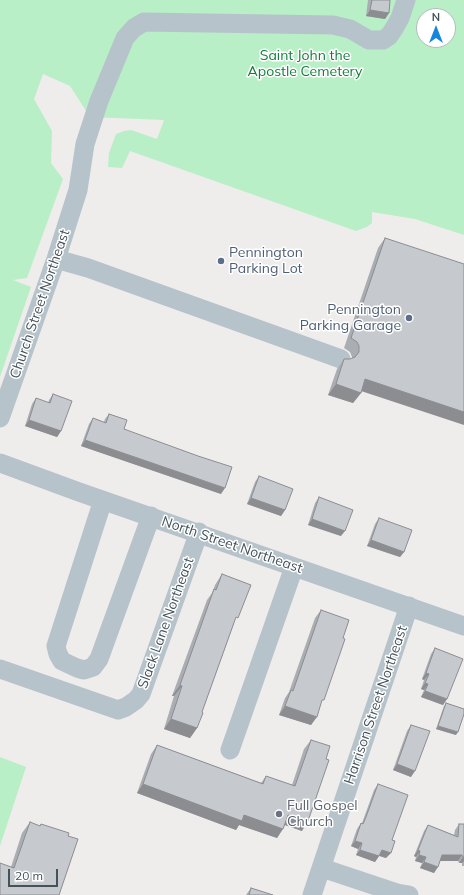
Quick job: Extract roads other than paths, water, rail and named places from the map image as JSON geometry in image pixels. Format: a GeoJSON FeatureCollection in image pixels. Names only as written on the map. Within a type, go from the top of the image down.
{"type":"FeatureCollection","features":[{"type":"Feature","properties":{"kind":"street","name":"Church Street Northeast"},"geometry":{"type":"LineString","coordinates":[[0,418],[56,259],[78,190],[85,144],[99,101],[126,38],[134,28],[144,22],[333,24],[350,29],[369,40],[383,40],[389,36],[395,27],[400,18],[406,0]]}},
{"type":"Feature","properties":{"kind":"street"},"geometry":{"type":"LineString","coordinates":[[56,259],[88,268],[341,359]]}},
{"type":"Feature","properties":{"kind":"street","name":"North Street Northeast"},"geometry":{"type":"LineString","coordinates":[[0,463],[464,626]]}},
{"type":"Feature","properties":{"kind":"street"},"geometry":{"type":"LineString","coordinates":[[103,500],[56,646],[62,661],[69,665],[84,670],[93,667],[100,659],[151,516]]}},
{"type":"Feature","properties":{"kind":"street","name":"Slack Lane Northeast"},"geometry":{"type":"LineString","coordinates":[[76,696],[118,710],[126,707],[136,700],[141,694],[199,532]]}},
{"type":"Feature","properties":{"kind":"street"},"geometry":{"type":"LineString","coordinates":[[230,750],[294,567]]}},
{"type":"Feature","properties":{"kind":"street","name":"Harrison Street Northeast"},"geometry":{"type":"LineString","coordinates":[[312,895],[409,606]]}},
{"type":"Feature","properties":{"kind":"street"},"geometry":{"type":"LineString","coordinates":[[0,669],[76,696],[84,670]]}},
{"type":"Feature","properties":{"kind":"street"},"geometry":{"type":"LineString","coordinates":[[322,868],[397,893],[409,895]]}},
{"type":"Feature","properties":{"kind":"place","name":"Pennington Parking Lot"},"geometry":{"type":"Point","coordinates":[221,261]}},
{"type":"Feature","properties":{"kind":"place","name":"Pennington Parking Garage"},"geometry":{"type":"Point","coordinates":[409,318]}},
{"type":"Feature","properties":{"kind":"place","name":"Full Gospel Church"},"geometry":{"type":"Point","coordinates":[279,814]}},
{"type":"Feature","properties":{"kind":"park label","name":"Saint John the Apostle Cemetery"},"geometry":{"type":"Point","coordinates":[305,64]}}]}
